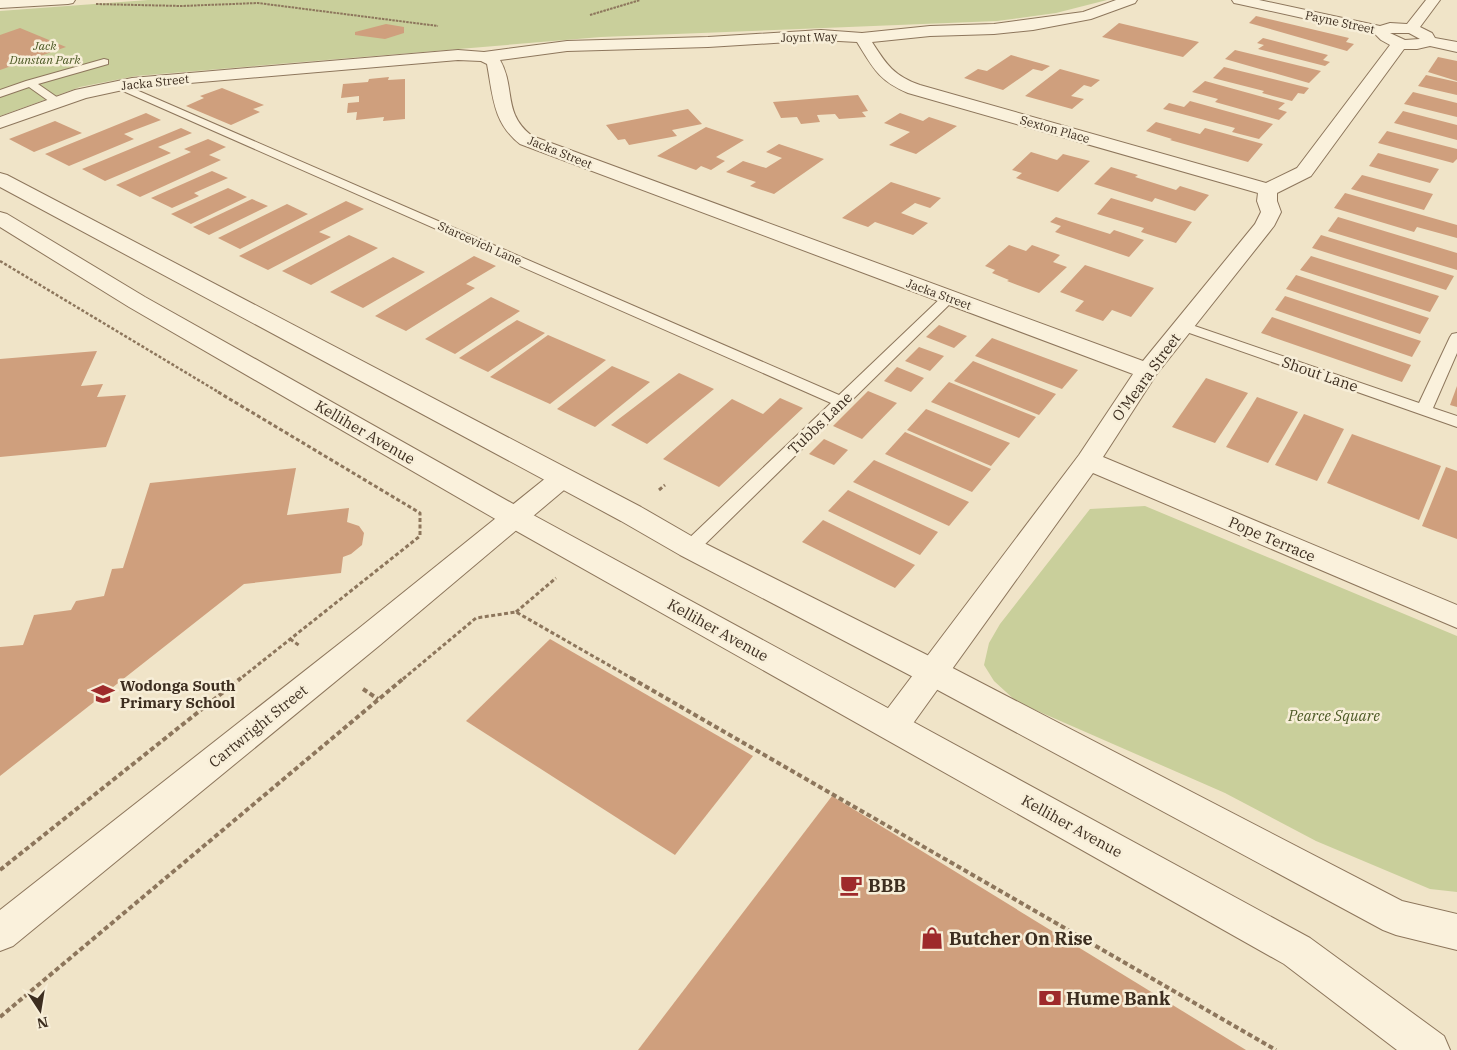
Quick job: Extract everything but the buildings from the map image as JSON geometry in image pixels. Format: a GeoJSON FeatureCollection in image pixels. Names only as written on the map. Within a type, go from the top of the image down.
{"type":"FeatureCollection","features":[{"type":"Feature","properties":{"kind":"street"},"geometry":{"type":"LineString","coordinates":[[0,4],[68,0]]}},
{"type":"Feature","properties":{"kind":"street","name":"Joynt Way"},"geometry":{"type":"LineString","coordinates":[[484,57],[596,44],[708,42],[821,35],[862,38],[930,31],[994,29],[1086,16],[1130,0]]}},
{"type":"Feature","properties":{"kind":"street","name":"Payne Street"},"geometry":{"type":"LineString","coordinates":[[1239,0],[1398,34]]}},
{"type":"Feature","properties":{"kind":"street"},"geometry":{"type":"LineString","coordinates":[[1268,190],[1304,172],[1398,34],[1432,0]]}},
{"type":"Feature","properties":{"kind":"street"},"geometry":{"type":"LineString","coordinates":[[1398,34],[1427,36],[1429,41],[1457,47]]}},
{"type":"Feature","properties":{"kind":"street","name":"Sexton Place"},"geometry":{"type":"LineString","coordinates":[[862,38],[880,67],[896,82],[914,89],[1268,190]]}},
{"type":"Feature","properties":{"kind":"street","name":"Jacka Street"},"geometry":{"type":"LineString","coordinates":[[0,124],[58,102],[118,86],[458,55],[484,57],[494,62],[506,118],[514,131],[526,140],[1147,371]]}},
{"type":"Feature","properties":{"kind":"street"},"geometry":{"type":"LineString","coordinates":[[0,179],[561,479],[631,514],[690,548],[932,672],[1396,917],[1457,932]]}},
{"type":"Feature","properties":{"kind":"street","name":"O'Meara Street"},"geometry":{"type":"LineString","coordinates":[[893,726],[1088,461],[1147,371],[1264,226],[1271,212],[1267,201],[1268,190]]}},
{"type":"Feature","properties":{"kind":"street","name":"Kelliher Avenue"},"geometry":{"type":"LineString","coordinates":[[0,218],[137,302],[514,517],[1297,951],[1430,1050]]}},
{"type":"Feature","properties":{"kind":"street","name":"Pope Terrace"},"geometry":{"type":"LineString","coordinates":[[1088,461],[1457,618]]}},
{"type":"Feature","properties":{"kind":"street","name":"Cartwright Street"},"geometry":{"type":"LineString","coordinates":[[0,933],[369,637],[561,479]]}},
{"type":"Feature","properties":{"kind":"lane"},"geometry":{"type":"LineString","coordinates":[[0,94],[30,83],[104,62]]}},
{"type":"Feature","properties":{"kind":"lane"},"geometry":{"type":"LineString","coordinates":[[30,83],[58,102]]}},
{"type":"Feature","properties":{"kind":"lane","name":"Starcevich Lane"},"geometry":{"type":"LineString","coordinates":[[118,86],[842,402]]}},
{"type":"Feature","properties":{"kind":"lane","name":"Tubbs Lane"},"geometry":{"type":"LineString","coordinates":[[690,548],[950,298]]}},
{"type":"Feature","properties":{"kind":"lane","name":"Shout Lane"},"geometry":{"type":"LineString","coordinates":[[1183,326],[1457,422]]}},
{"type":"Feature","properties":{"kind":"lane"},"geometry":{"type":"LineString","coordinates":[[1424,410],[1457,337]]}},
{"type":"Feature","properties":{"kind":"path"},"geometry":{"type":"LineString","coordinates":[[258,3],[262,0]]}},
{"type":"Feature","properties":{"kind":"path"},"geometry":{"type":"LineString","coordinates":[[91,5],[189,6],[258,3],[441,27]]}},
{"type":"Feature","properties":{"kind":"path"},"geometry":{"type":"LineString","coordinates":[[0,262],[420,512],[420,536],[0,870]]}},
{"type":"Feature","properties":{"kind":"path"},"geometry":{"type":"LineString","coordinates":[[0,1016],[476,618],[516,612],[1276,1050]]}},
{"type":"Feature","properties":{"kind":"green space","name":"Jack Dunstan Park"},"geometry":{"type":"Polygon","coordinates":[[[148,0],[1107,0],[1056,13],[997,21],[601,37],[136,76],[80,87],[0,116],[0,11],[148,0]]]}},
{"type":"Feature","properties":{"kind":"green space","name":"Pearce Square"},"geometry":{"type":"Polygon","coordinates":[[[1145,506],[1457,636],[1457,892],[1430,889],[1316,841],[1225,793],[1017,702],[994,681],[984,665],[989,643],[1000,624],[1090,509],[1145,506]]]}},
{"type":"Feature","properties":{"kind":"place","name":"Wodonga South Primary School"},"geometry":{"type":"Point","coordinates":[103,694]}},
{"type":"Feature","properties":{"kind":"place","name":"BBB"},"geometry":{"type":"Point","coordinates":[851,885]}},
{"type":"Feature","properties":{"kind":"place","name":"Butcher On Rise"},"geometry":{"type":"Point","coordinates":[932,938]}},
{"type":"Feature","properties":{"kind":"place","name":"Hume Bank"},"geometry":{"type":"Point","coordinates":[1050,998]}}]}
